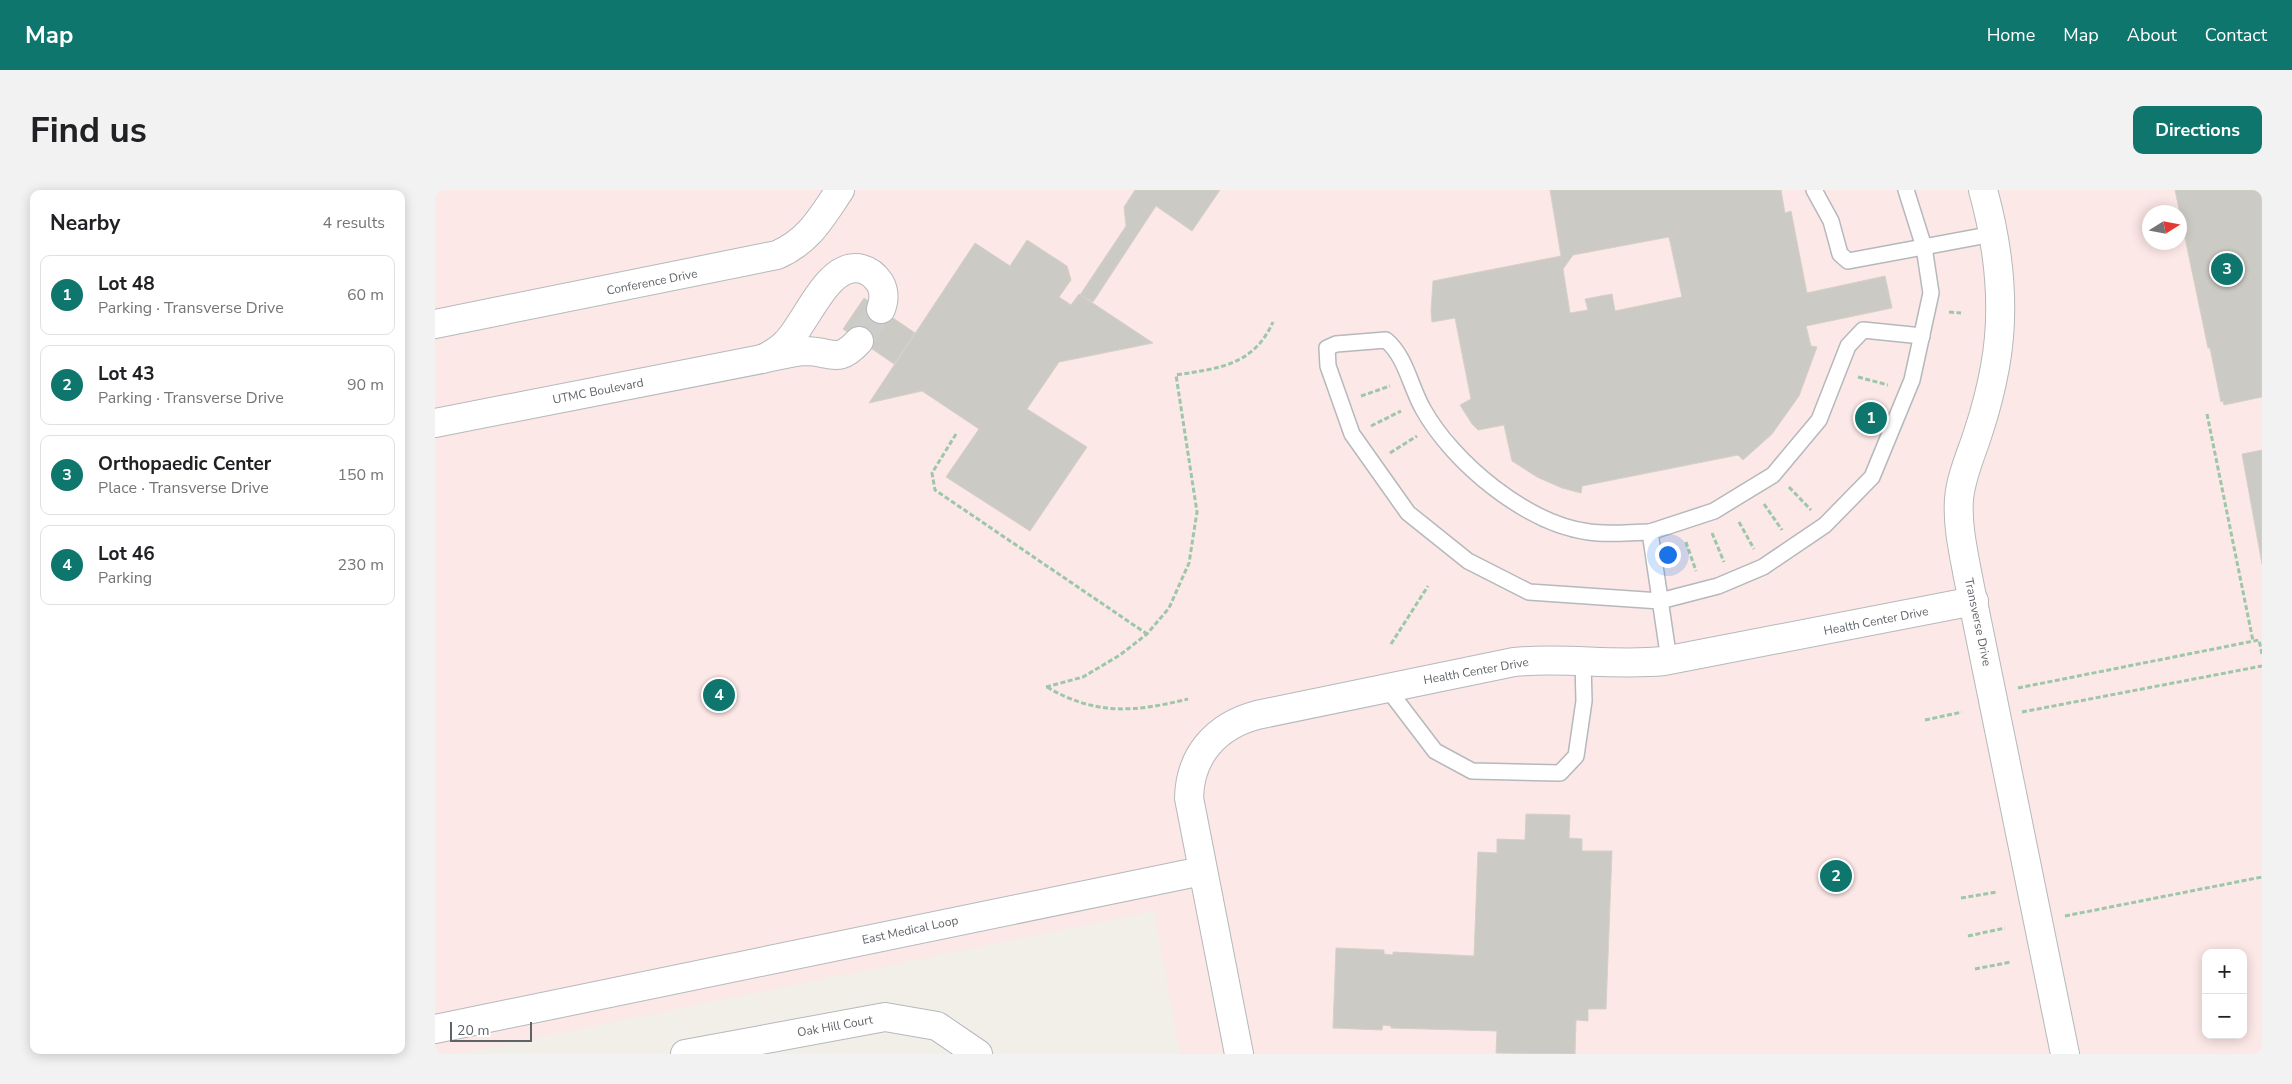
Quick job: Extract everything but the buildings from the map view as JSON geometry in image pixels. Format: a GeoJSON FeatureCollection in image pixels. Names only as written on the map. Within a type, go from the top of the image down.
{"type":"FeatureCollection","features":[{"type":"Feature","properties":{"kind":"street","name":"Conference Drive"},"geometry":{"type":"LineString","coordinates":[[435,324],[777,255],[800,243],[810,234],[840,190]]}},
{"type":"Feature","properties":{"kind":"street","name":"Transverse Drive"},"geometry":{"type":"LineString","coordinates":[[1983,190],[2000,278],[1998,349],[1990,392],[1967,463],[1959,500],[1963,548],[2065,1054]]}},
{"type":"Feature","properties":{"kind":"street","name":"UTMC Boulevard"},"geometry":{"type":"LineString","coordinates":[[762,359],[774,354],[787,342],[832,278],[847,269],[861,269],[875,277],[883,292],[881,309]]}},
{"type":"Feature","properties":{"kind":"street","name":"UTMC Boulevard"},"geometry":{"type":"LineString","coordinates":[[435,423],[807,351],[821,352],[832,356],[850,351],[859,341]]}},
{"type":"Feature","properties":{"kind":"street","name":"Health Center Drive"},"geometry":{"type":"LineString","coordinates":[[1202,871],[1190,806],[1190,782],[1199,756],[1217,733],[1238,721],[1257,715],[1514,662],[1619,663],[1669,660],[1974,602]]}},
{"type":"Feature","properties":{"kind":"street","name":"East Medical Loop"},"geometry":{"type":"LineString","coordinates":[[435,1029],[1202,871]]}},
{"type":"Feature","properties":{"kind":"street"},"geometry":{"type":"LineString","coordinates":[[1202,871],[1239,1054]]}},
{"type":"Feature","properties":{"kind":"street","name":"Oak Hill Court"},"geometry":{"type":"LineString","coordinates":[[691,1053],[777,1046],[885,1017],[937,1026],[978,1054]]}},
{"type":"Feature","properties":{"kind":"lane"},"geometry":{"type":"LineString","coordinates":[[1815,190],[1831,221],[1840,254],[1848,261],[1993,234]]}},
{"type":"Feature","properties":{"kind":"lane"},"geometry":{"type":"LineString","coordinates":[[1906,190],[1924,246],[1931,292],[1922,336],[1912,380],[1872,476],[1825,525],[1763,567],[1718,586],[1660,601],[1529,592],[1468,561],[1408,513],[1352,434],[1328,366],[1327,348],[1336,344],[1386,340],[1398,353],[1423,409],[1457,456],[1496,490],[1545,518],[1589,532],[1650,532],[1714,510],[1773,475],[1819,420],[1848,346],[1863,330],[1922,336]]}},
{"type":"Feature","properties":{"kind":"lane"},"geometry":{"type":"LineString","coordinates":[[1650,532],[1669,660]]}},
{"type":"Feature","properties":{"kind":"lane"},"geometry":{"type":"LineString","coordinates":[[1387,688],[1435,751],[1472,771],[1560,773],[1576,756],[1584,701],[1583,662]]}},
{"type":"Feature","properties":{"kind":"path"},"geometry":{"type":"LineString","coordinates":[[1189,699],[1137,710],[1113,710],[1071,699],[1046,686],[1083,677],[1120,655],[1147,634],[1169,608],[1189,563],[1197,512],[1176,375],[1224,367],[1248,356],[1267,335],[1273,322]]}},
{"type":"Feature","properties":{"kind":"path"},"geometry":{"type":"LineString","coordinates":[[1854,376],[1896,388]]}},
{"type":"Feature","properties":{"kind":"path"},"geometry":{"type":"LineString","coordinates":[[1352,399],[1393,385]]}},
{"type":"Feature","properties":{"kind":"path"},"geometry":{"type":"LineString","coordinates":[[1365,428],[1405,410]]}},
{"type":"Feature","properties":{"kind":"path"},"geometry":{"type":"LineString","coordinates":[[2207,414],[2253,641]]}},
{"type":"Feature","properties":{"kind":"path"},"geometry":{"type":"LineString","coordinates":[[956,434],[932,473],[935,490],[1147,634]]}},
{"type":"Feature","properties":{"kind":"path"},"geometry":{"type":"LineString","coordinates":[[1382,458],[1419,434]]}},
{"type":"Feature","properties":{"kind":"path"},"geometry":{"type":"LineString","coordinates":[[1786,483],[1816,516]]}},
{"type":"Feature","properties":{"kind":"path"},"geometry":{"type":"LineString","coordinates":[[1763,503],[1783,531]]}},
{"type":"Feature","properties":{"kind":"path"},"geometry":{"type":"LineString","coordinates":[[1737,518],[1758,556]]}},
{"type":"Feature","properties":{"kind":"path"},"geometry":{"type":"LineString","coordinates":[[1711,530],[1727,571]]}},
{"type":"Feature","properties":{"kind":"path"},"geometry":{"type":"LineString","coordinates":[[1686,539],[1696,573]]}},
{"type":"Feature","properties":{"kind":"path"},"geometry":{"type":"LineString","coordinates":[[1391,644],[1428,586]]}},
{"type":"Feature","properties":{"kind":"path"},"geometry":{"type":"LineString","coordinates":[[2010,690],[2259,640],[2262,654]]}},
{"type":"Feature","properties":{"kind":"path"},"geometry":{"type":"LineString","coordinates":[[2015,714],[2262,666]]}},
{"type":"Feature","properties":{"kind":"path"},"geometry":{"type":"LineString","coordinates":[[1925,720],[1962,712]]}},
{"type":"Feature","properties":{"kind":"path"},"geometry":{"type":"LineString","coordinates":[[2062,917],[2262,877]]}},
{"type":"Feature","properties":{"kind":"path"},"geometry":{"type":"LineString","coordinates":[[1961,898],[1997,892]]}},
{"type":"Feature","properties":{"kind":"path"},"geometry":{"type":"LineString","coordinates":[[1968,936],[2005,928]]}},
{"type":"Feature","properties":{"kind":"path"},"geometry":{"type":"LineString","coordinates":[[1975,969],[2011,962]]}},
{"type":"Feature","properties":{"kind":"shaded area"},"geometry":{"type":"Polygon","coordinates":[[[435,190],[2262,190],[2262,1054],[1180,1054],[1154,911],[456,1054],[435,1054],[435,190]]]}},
{"type":"Feature","properties":{"kind":"tunnel"},"geometry":{"type":"LineString","coordinates":[[859,341],[881,309]]}},
{"type":"Feature","properties":{"kind":"place","name":"Orthopaedic Center"},"geometry":{"type":"Point","coordinates":[2227,269]}},
{"type":"Feature","properties":{"kind":"place","name":"Lot 48"},"geometry":{"type":"Point","coordinates":[1871,418]}},
{"type":"Feature","properties":{"kind":"place","name":"Lot 46"},"geometry":{"type":"Point","coordinates":[719,695]}},
{"type":"Feature","properties":{"kind":"place","name":"Lot 43"},"geometry":{"type":"Point","coordinates":[1836,876]}}]}
